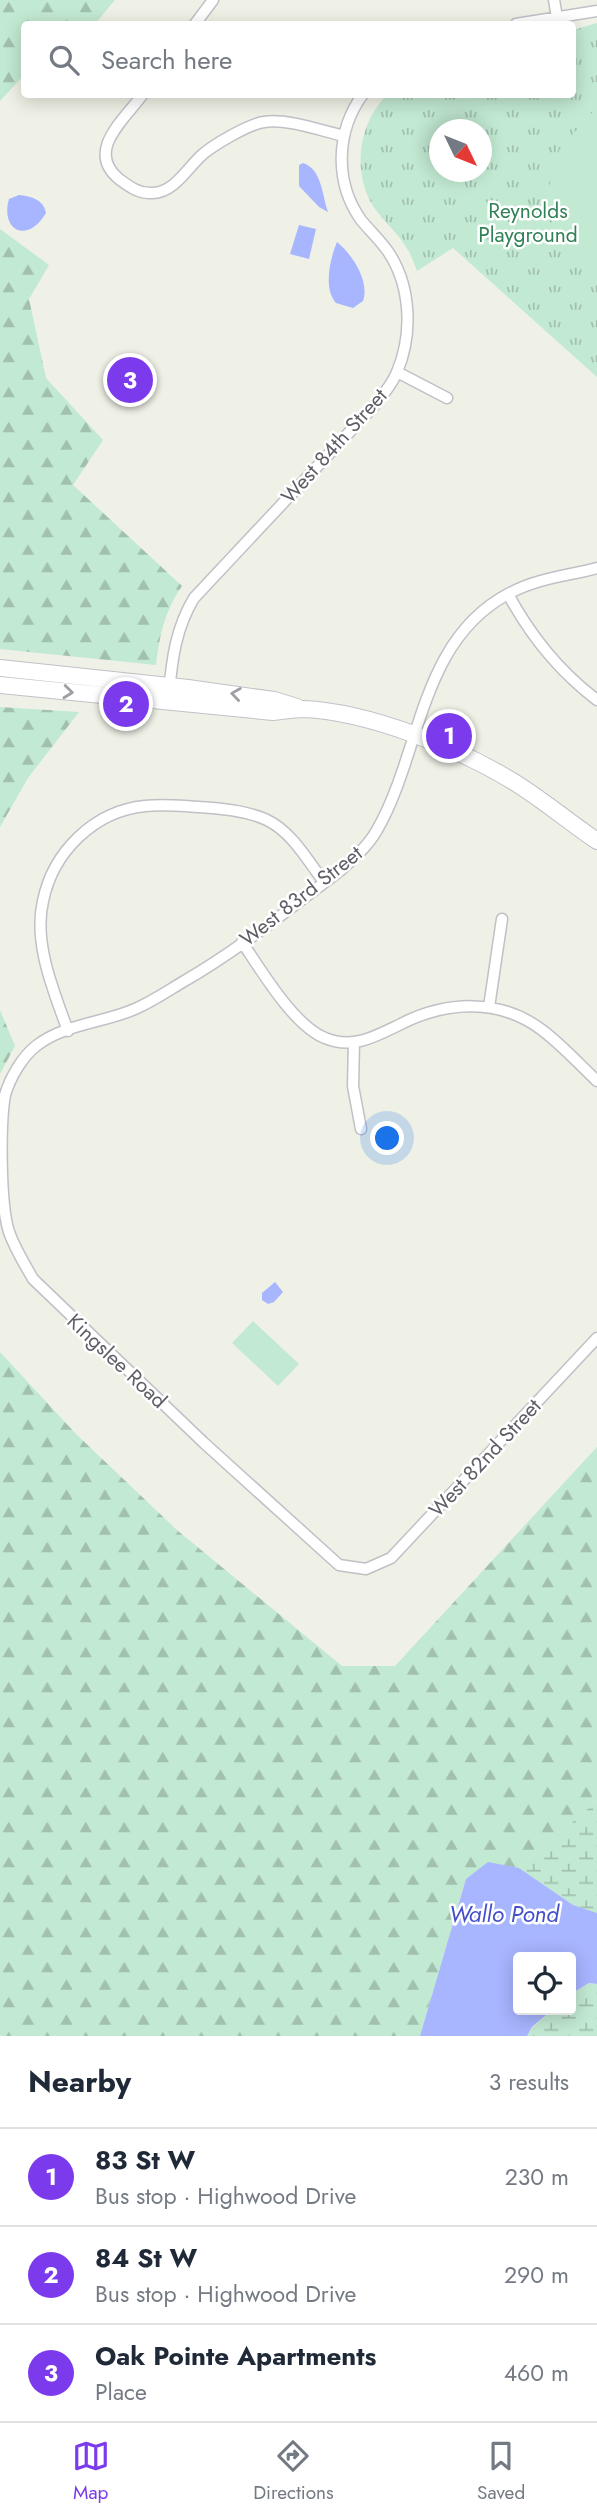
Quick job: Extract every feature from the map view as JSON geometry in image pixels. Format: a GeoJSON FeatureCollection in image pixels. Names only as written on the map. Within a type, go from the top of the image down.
{"type":"FeatureCollection","features":[{"type":"Feature","properties":{"kind":"street"},"geometry":{"type":"LineString","coordinates":[[197,21],[213,0]]}},
{"type":"Feature","properties":{"kind":"street"},"geometry":{"type":"LineString","coordinates":[[554,0],[557,17]]}},
{"type":"Feature","properties":{"kind":"street"},"geometry":{"type":"LineString","coordinates":[[534,21],[597,11]]}},
{"type":"Feature","properties":{"kind":"street"},"geometry":{"type":"LineString","coordinates":[[140,98],[106,144],[104,154],[112,173],[132,189],[143,192],[165,191],[204,153],[256,124],[267,121],[286,123],[344,136]]}},
{"type":"Feature","properties":{"kind":"street","name":"West 84th Street"},"geometry":{"type":"LineString","coordinates":[[168,702],[177,635],[183,615],[194,598],[373,407],[397,372],[406,344],[406,297],[400,274],[389,253],[351,203],[344,184],[341,164],[344,136],[352,112],[361,98]]}},
{"type":"Feature","properties":{"kind":"street"},"geometry":{"type":"LineString","coordinates":[[397,372],[447,398]]}},
{"type":"Feature","properties":{"kind":"street","name":"West 83rd Street"},"geometry":{"type":"LineString","coordinates":[[14,1076],[34,1048],[48,1038],[134,1009],[185,981],[324,883],[360,852],[376,832],[388,809],[444,656],[461,633],[482,612],[508,594],[532,583],[597,568]]}},
{"type":"Feature","properties":{"kind":"street"},"geometry":{"type":"LineString","coordinates":[[508,594],[541,645],[563,670],[597,700]]}},
{"type":"Feature","properties":{"kind":"street"},"geometry":{"type":"LineString","coordinates":[[0,668],[170,685],[274,699],[302,709]]}},
{"type":"Feature","properties":{"kind":"street"},"geometry":{"type":"LineString","coordinates":[[0,685],[272,712],[302,709],[339,713],[414,735],[513,782],[597,841]]}},
{"type":"Feature","properties":{"kind":"street"},"geometry":{"type":"LineString","coordinates":[[68,1031],[44,952],[40,928],[42,903],[49,878],[61,857],[77,838],[97,823],[119,812],[144,806],[181,806],[250,814],[269,821],[285,833],[324,883]]}},
{"type":"Feature","properties":{"kind":"street"},"geometry":{"type":"LineString","coordinates":[[489,1007],[502,919]]}},
{"type":"Feature","properties":{"kind":"street"},"geometry":{"type":"LineString","coordinates":[[242,942],[296,1017],[325,1039],[354,1042],[380,1035],[424,1013],[448,1007],[489,1007],[541,1029],[597,1081]]}},
{"type":"Feature","properties":{"kind":"street"},"geometry":{"type":"LineString","coordinates":[[354,1042],[353,1086],[362,1129]]}},
{"type":"Feature","properties":{"kind":"street","name":"Kingslee Road"},"geometry":{"type":"LineString","coordinates":[[14,1076],[2,1111],[2,1203],[8,1230],[33,1279],[193,1432],[339,1565],[366,1569]]}},
{"type":"Feature","properties":{"kind":"street","name":"West 82nd Street"},"geometry":{"type":"LineString","coordinates":[[366,1569],[391,1558],[597,1338]]}},
{"type":"Feature","properties":{"kind":"green space"},"geometry":{"type":"Polygon","coordinates":[[[0,0],[115,0],[98,21],[21,21],[21,78],[0,101],[0,0]]]}},
{"type":"Feature","properties":{"kind":"green space","name":"Reynolds Playground"},"geometry":{"type":"Polygon","coordinates":[[[597,23],[597,377],[453,248],[417,271],[402,241],[377,212],[364,186],[361,172],[362,144],[371,118],[385,98],[576,98],[576,29],[597,23]]]}},
{"type":"Feature","properties":{"kind":"green space"},"geometry":{"type":"Polygon","coordinates":[[[597,107],[597,270],[554,225],[547,195],[559,150],[597,107]]]}},
{"type":"Feature","properties":{"kind":"green space"},"geometry":{"type":"Polygon","coordinates":[[[0,229],[49,265],[29,299],[46,378],[103,440],[73,485],[182,586],[171,604],[164,624],[156,665],[0,649],[0,229]]]}},
{"type":"Feature","properties":{"kind":"green space"},"geometry":{"type":"Polygon","coordinates":[[[0,707],[79,712],[28,778],[0,827],[0,707]]]}},
{"type":"Feature","properties":{"kind":"green space"},"geometry":{"type":"Polygon","coordinates":[[[0,1010],[15,1046],[0,1074],[0,1010]]]}},
{"type":"Feature","properties":{"kind":"green space"},"geometry":{"type":"Polygon","coordinates":[[[253,1321],[299,1364],[278,1386],[232,1343],[253,1321]]]}},
{"type":"Feature","properties":{"kind":"green space"},"geometry":{"type":"Polygon","coordinates":[[[0,1352],[76,1434],[178,1531],[342,1666],[395,1666],[597,1447],[597,1801],[519,1868],[488,1863],[466,1879],[420,2036],[0,2036],[0,1352]]]}},
{"type":"Feature","properties":{"kind":"green space"},"geometry":{"type":"Polygon","coordinates":[[[597,1801],[597,1913],[573,1905],[519,1868],[597,1801]]]}},
{"type":"Feature","properties":{"kind":"green space"},"geometry":{"type":"Polygon","coordinates":[[[589,1983],[597,1984],[597,2036],[527,2036],[546,2015],[576,2015],[576,1991],[589,1983]]]}},
{"type":"Feature","properties":{"kind":"water"},"geometry":{"type":"Polygon","coordinates":[[[303,163],[318,177],[328,212],[319,207],[299,186],[299,165],[303,163]]]}},
{"type":"Feature","properties":{"kind":"water"},"geometry":{"type":"Polygon","coordinates":[[[19,195],[36,200],[43,205],[46,213],[39,223],[24,231],[17,230],[8,219],[9,199],[19,195]]]}},
{"type":"Feature","properties":{"kind":"water"},"geometry":{"type":"Polygon","coordinates":[[[299,225],[316,229],[309,259],[290,254],[299,225]]]}},
{"type":"Feature","properties":{"kind":"water"},"geometry":{"type":"Polygon","coordinates":[[[337,242],[354,261],[364,285],[363,301],[353,308],[336,303],[330,290],[330,265],[337,242]]]}},
{"type":"Feature","properties":{"kind":"water"},"geometry":{"type":"Polygon","coordinates":[[[275,1282],[283,1292],[274,1302],[268,1304],[262,1300],[262,1293],[275,1282]]]}},
{"type":"Feature","properties":{"kind":"water","name":"Wallo Pond"},"geometry":{"type":"Polygon","coordinates":[[[488,1862],[519,1868],[573,1905],[597,1913],[597,1984],[589,1983],[576,1991],[576,1952],[513,1952],[513,2015],[546,2015],[532,2027],[527,2036],[420,2036],[466,1879],[488,1862]]]}},
{"type":"Feature","properties":{"kind":"place","name":"Oak Pointe Apartments"},"geometry":{"type":"Point","coordinates":[130,380]}},
{"type":"Feature","properties":{"kind":"place","name":"84 St W"},"geometry":{"type":"Point","coordinates":[126,704]}},
{"type":"Feature","properties":{"kind":"place","name":"83 St W"},"geometry":{"type":"Point","coordinates":[449,736]}}]}
